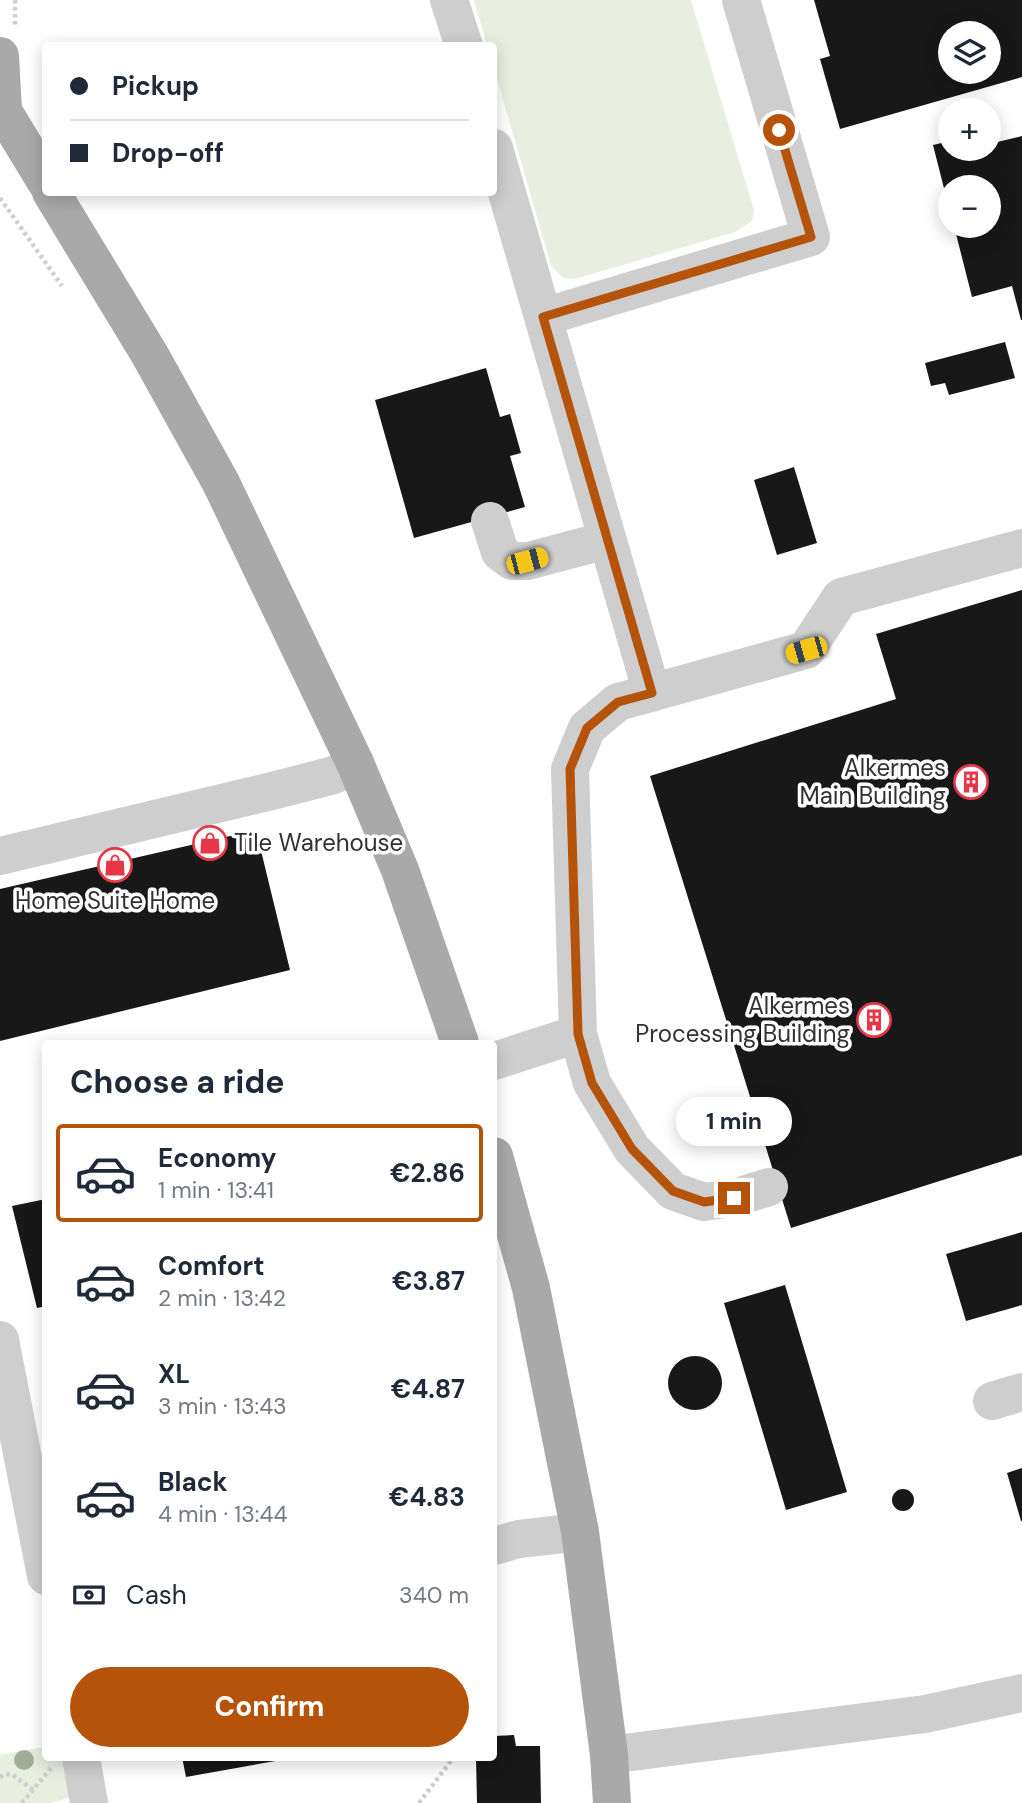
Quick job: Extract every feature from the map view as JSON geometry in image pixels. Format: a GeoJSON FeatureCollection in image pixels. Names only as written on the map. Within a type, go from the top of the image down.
{"type":"FeatureCollection","features":[{"type":"Feature","properties":{"kind":"main road"},"geometry":{"type":"LineString","coordinates":[[4,38],[2,108],[42,175]]}},
{"type":"Feature","properties":{"kind":"main road"},"geometry":{"type":"LineString","coordinates":[[53,196],[150,355],[221,483],[355,763],[400,870],[459,1040]]}},
{"type":"Feature","properties":{"kind":"main road"},"geometry":{"type":"LineString","coordinates":[[497,1167],[531,1288],[580,1532],[609,1755],[612,1803]]}},
{"type":"Feature","properties":{"kind":"street"},"geometry":{"type":"LineString","coordinates":[[449,0],[463,42]]}},
{"type":"Feature","properties":{"kind":"street"},"geometry":{"type":"LineString","coordinates":[[543,317],[811,237],[741,0]]}},
{"type":"Feature","properties":{"kind":"street"},"geometry":{"type":"LineString","coordinates":[[497,158],[652,693]]}},
{"type":"Feature","properties":{"kind":"street"},"geometry":{"type":"LineString","coordinates":[[491,521],[500,552],[512,561],[527,561],[607,540]]}},
{"type":"Feature","properties":{"kind":"street"},"geometry":{"type":"LineString","coordinates":[[769,1187],[734,1198],[704,1202],[673,1191],[632,1149],[592,1083],[578,1034],[570,769],[587,728],[618,702],[806,650],[841,597],[1022,548]]}},
{"type":"Feature","properties":{"kind":"street"},"geometry":{"type":"LineString","coordinates":[[0,856],[334,775],[355,763]]}},
{"type":"Feature","properties":{"kind":"street"},"geometry":{"type":"LineString","coordinates":[[497,1060],[578,1034]]}},
{"type":"Feature","properties":{"kind":"street"},"geometry":{"type":"LineString","coordinates":[[0,1340],[42,1555]]}},
{"type":"Feature","properties":{"kind":"street"},"geometry":{"type":"LineString","coordinates":[[497,1545],[519,1539],[580,1532]]}},
{"type":"Feature","properties":{"kind":"street"},"geometry":{"type":"LineString","coordinates":[[609,1755],[925,1714],[1022,1693]]}},
{"type":"Feature","properties":{"kind":"street"},"geometry":{"type":"LineString","coordinates":[[65,1763],[89,1803]]}},
{"type":"Feature","properties":{"kind":"path"},"geometry":{"type":"LineString","coordinates":[[4,38],[15,19]]}},
{"type":"Feature","properties":{"kind":"path"},"geometry":{"type":"LineString","coordinates":[[0,198],[62,286]]}},
{"type":"Feature","properties":{"kind":"path"},"geometry":{"type":"LineString","coordinates":[[419,1803],[451,1761]]}},
{"type":"Feature","properties":{"kind":"path"},"geometry":{"type":"LineString","coordinates":[[24,1802],[33,1790],[65,1763]]}},
{"type":"Feature","properties":{"kind":"path"},"geometry":{"type":"LineString","coordinates":[[0,1777],[13,1775],[33,1790]]}},
{"type":"Feature","properties":{"kind":"shaded area"},"geometry":{"type":"Polygon","coordinates":[[[474,0],[691,0],[754,210],[752,221],[735,232],[575,279],[563,278],[551,265],[497,78],[497,42],[486,42],[474,0]]]}},
{"type":"Feature","properties":{"kind":"shaded area"},"geometry":{"type":"Polygon","coordinates":[[[42,1748],[42,1761],[65,1761],[71,1797],[51,1803],[0,1803],[0,1755],[42,1748]]]}},
{"type":"Feature","properties":{"kind":"building"},"geometry":{"type":"Polygon","coordinates":[[[814,0],[1022,0],[1022,77],[1001,83],[1001,21],[938,21],[938,84],[998,84],[948,98],[938,98],[938,101],[840,129],[820,59],[830,56],[814,0]]]}},
{"type":"Feature","properties":{"kind":"building"},"geometry":{"type":"Polygon","coordinates":[[[1022,136],[1022,320],[1012,286],[972,297],[957,238],[1001,238],[1001,175],[941,175],[933,145],[938,144],[938,161],[1001,161],[1001,141],[1022,136]]]}},
{"type":"Feature","properties":{"kind":"building"},"geometry":{"type":"Polygon","coordinates":[[[1005,342],[1015,378],[949,395],[945,383],[931,386],[925,363],[1005,342]]]}},
{"type":"Feature","properties":{"kind":"building"},"geometry":{"type":"Polygon","coordinates":[[[486,368],[500,417],[510,414],[521,453],[510,456],[525,507],[414,538],[375,400],[486,368]]]}},
{"type":"Feature","properties":{"kind":"building"},"geometry":{"type":"Polygon","coordinates":[[[794,467],[817,543],[777,555],[754,480],[794,467]]]}},
{"type":"Feature","properties":{"kind":"building","name":"Alkermes Processing Building"},"geometry":{"type":"Polygon","coordinates":[[[1022,590],[1022,1155],[791,1228],[650,776],[896,699],[876,634],[1022,590]]]}},
{"type":"Feature","properties":{"kind":"building"},"geometry":{"type":"Polygon","coordinates":[[[256,830],[290,970],[0,1041],[0,889],[256,830]]]}},
{"type":"Feature","properties":{"kind":"building"},"geometry":{"type":"Polygon","coordinates":[[[42,1200],[42,1307],[37,1308],[12,1206],[42,1200]]]}},
{"type":"Feature","properties":{"kind":"building"},"geometry":{"type":"Polygon","coordinates":[[[1022,1232],[1022,1305],[966,1321],[946,1254],[1022,1232]]]}},
{"type":"Feature","properties":{"kind":"building"},"geometry":{"type":"Polygon","coordinates":[[[785,1285],[847,1492],[786,1510],[724,1303],[785,1285]]]}},
{"type":"Feature","properties":{"kind":"building"},"geometry":{"type":"Polygon","coordinates":[[[695,1356],[714,1364],[722,1383],[714,1402],[695,1410],[676,1402],[668,1383],[676,1364],[695,1356]]]}},
{"type":"Feature","properties":{"kind":"building"},"geometry":{"type":"Polygon","coordinates":[[[1022,1468],[1022,1521],[1021,1521],[1007,1473],[1022,1468]]]}},
{"type":"Feature","properties":{"kind":"building"},"geometry":{"type":"Polygon","coordinates":[[[903,1489],[911,1492],[914,1500],[911,1508],[903,1511],[895,1508],[892,1500],[895,1492],[903,1489]]]}},
{"type":"Feature","properties":{"kind":"building"},"geometry":{"type":"Polygon","coordinates":[[[514,1735],[516,1746],[540,1746],[541,1803],[477,1803],[476,1761],[497,1761],[497,1736],[514,1735]]]}},
{"type":"Feature","properties":{"kind":"building"},"geometry":{"type":"Polygon","coordinates":[[[183,1761],[275,1761],[186,1777],[183,1761]]]}},
{"type":"Feature","properties":{"kind":"place","name":"Alkermes Main Building"},"geometry":{"type":"Point","coordinates":[971,782]}},
{"type":"Feature","properties":{"kind":"place","name":"Tile Warehouse"},"geometry":{"type":"Point","coordinates":[210,843]}},
{"type":"Feature","properties":{"kind":"place","name":"Home Suite Home"},"geometry":{"type":"Point","coordinates":[115,865]}},
{"type":"Feature","properties":{"kind":"place","name":"Alkermes Processing Building"},"geometry":{"type":"Point","coordinates":[874,1020]}},
{"type":"Feature","properties":{"kind":"route"},"geometry":{"type":"LineString","coordinates":[[734,1198],[704,1202],[673,1191],[632,1149],[592,1083],[578,1034],[570,769],[587,728],[618,702],[652,693],[543,317],[811,237],[779,130]]}}]}
